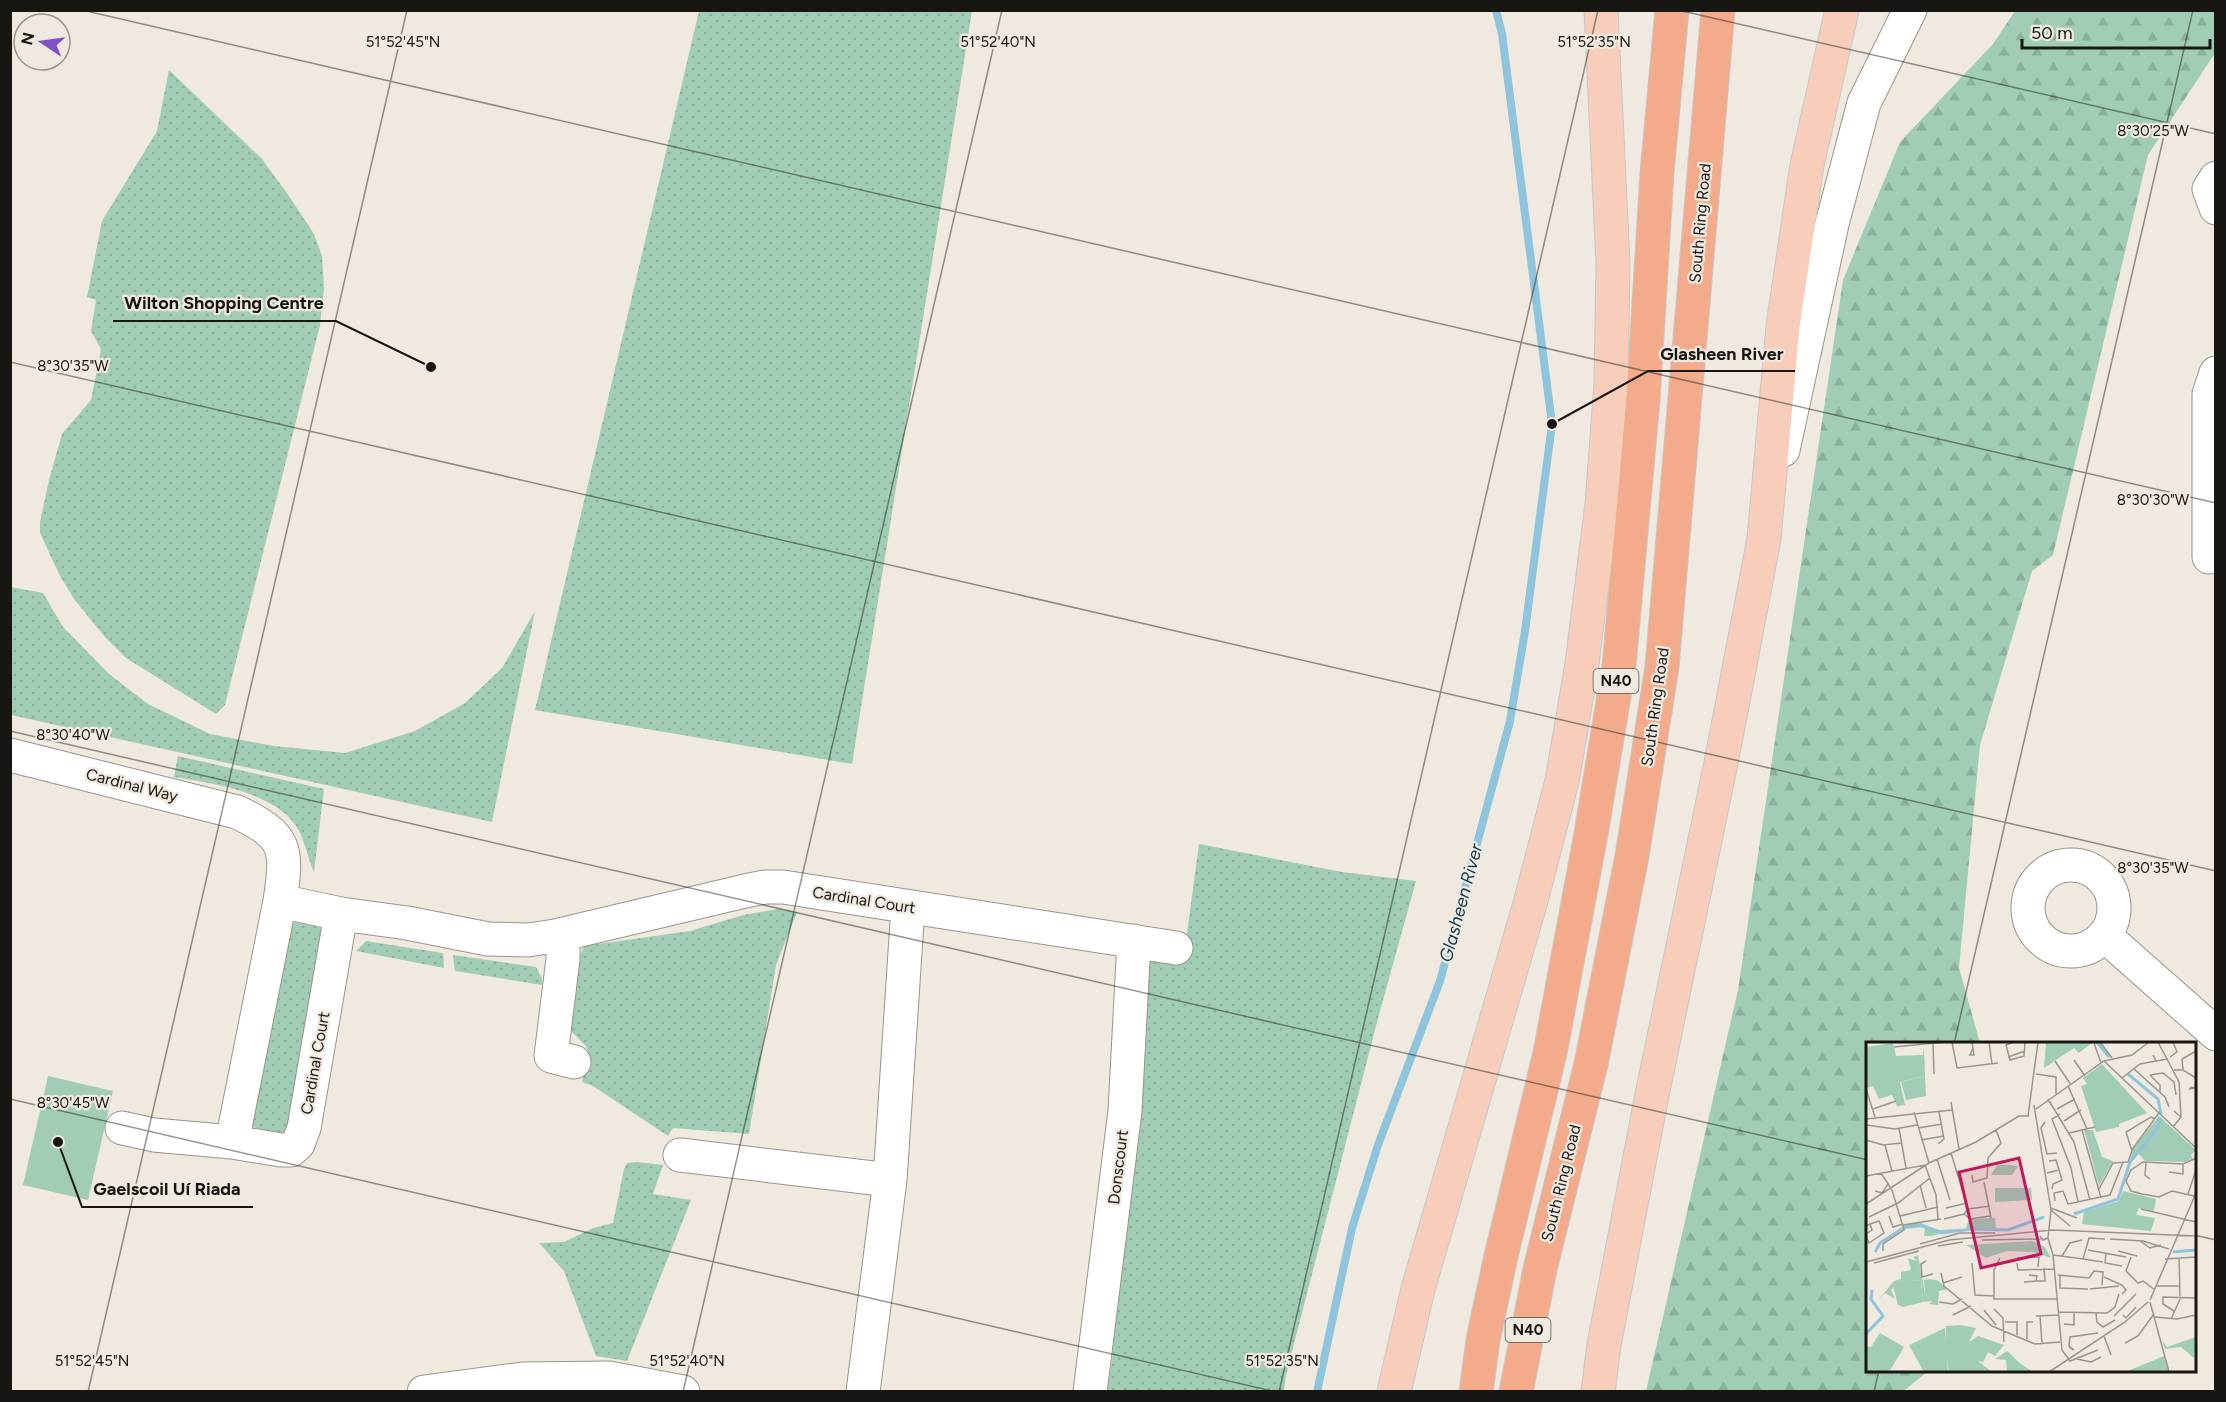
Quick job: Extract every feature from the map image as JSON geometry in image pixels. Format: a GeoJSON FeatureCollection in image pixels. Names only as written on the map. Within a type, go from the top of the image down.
{"type":"FeatureCollection","features":[{"type":"Feature","properties":{"kind":"highway","name":"N40"},"geometry":{"type":"LineString","coordinates":[[1476,1392],[1483,1340],[1501,1256],[1550,1053],[1591,834],[1619,666],[1643,400],[1657,173],[1672,10]]}},
{"type":"Feature","properties":{"kind":"highway","name":"South Ring Road"},"geometry":{"type":"LineString","coordinates":[[1516,1392],[1540,1269],[1591,1064],[1632,856],[1662,667],[1718,10]]}},
{"type":"Feature","properties":{"kind":"highway"},"geometry":{"type":"LineString","coordinates":[[1528,1392],[1540,1269]]}},
{"type":"Feature","properties":{"kind":"highway"},"geometry":{"type":"LineString","coordinates":[[1470,1392],[1483,1340]]}},
{"type":"Feature","properties":{"kind":"main road"},"geometry":{"type":"LineString","coordinates":[[1394,1392],[1418,1289],[1530,904],[1562,781],[1582,664],[1602,504],[1611,383],[1613,264],[1601,10]]}},
{"type":"Feature","properties":{"kind":"main road"},"geometry":{"type":"LineString","coordinates":[[1598,1392],[1604,1345],[1652,1095],[1721,763],[1764,539],[1783,326],[1807,165],[1842,10]]}},
{"type":"Feature","properties":{"kind":"street"},"geometry":{"type":"LineString","coordinates":[[1764,539],[1832,224],[1864,103],[1910,10]]}},
{"type":"Feature","properties":{"kind":"street"},"geometry":{"type":"LineString","coordinates":[[2216,178],[2209,189],[2216,208]]}},
{"type":"Feature","properties":{"kind":"street"},"geometry":{"type":"LineString","coordinates":[[2210,557],[2209,394],[2216,373]]}},
{"type":"Feature","properties":{"kind":"street","name":"Cardinal Way"},"geometry":{"type":"LineString","coordinates":[[10,756],[221,807],[251,819],[276,836],[284,855],[280,901]]}},
{"type":"Feature","properties":{"kind":"street","name":"Cardinal Court"},"geometry":{"type":"LineString","coordinates":[[280,901],[341,914],[407,923],[488,939],[528,940],[555,936],[765,887],[783,887],[1176,948]]}},
{"type":"Feature","properties":{"kind":"street"},"geometry":{"type":"LineString","coordinates":[[232,1142],[280,901]]}},
{"type":"Feature","properties":{"kind":"street"},"geometry":{"type":"LineString","coordinates":[[863,1392],[890,1180],[908,907]]}},
{"type":"Feature","properties":{"kind":"street","name":"Cardinal Court"},"geometry":{"type":"LineString","coordinates":[[122,1128],[154,1135],[232,1142],[281,1150],[291,1150],[298,1144],[304,1128],[341,914]]}},
{"type":"Feature","properties":{"kind":"street"},"geometry":{"type":"LineString","coordinates":[[2104,935],[2216,1034]]}},
{"type":"Feature","properties":{"kind":"street"},"geometry":{"type":"LineString","coordinates":[[555,936],[563,948],[562,1059]]}},
{"type":"Feature","properties":{"kind":"street","name":"Donscourt"},"geometry":{"type":"LineString","coordinates":[[1090,1392],[1125,1111],[1134,941]]}},
{"type":"Feature","properties":{"kind":"street"},"geometry":{"type":"LineString","coordinates":[[680,1155],[890,1180]]}},
{"type":"Feature","properties":{"kind":"street"},"geometry":{"type":"LineString","coordinates":[[436,1391],[523,1378],[609,1378],[683,1392]]}},
{"type":"Feature","properties":{"kind":"green space"},"geometry":{"type":"Polygon","coordinates":[[[699,11],[972,11],[852,764],[535,710],[699,11]]]}},
{"type":"Feature","properties":{"kind":"green space"},"geometry":{"type":"Polygon","coordinates":[[[2015,11],[2215,11],[2215,53],[2148,155],[2053,555],[2032,571],[1980,745],[1959,968],[1980,1042],[1866,1042],[1866,1372],[1927,1372],[1904,1391],[1646,1391],[1738,990],[1843,280],[1900,142],[1993,44],[2015,11]]]}},
{"type":"Feature","properties":{"kind":"green space"},"geometry":{"type":"Polygon","coordinates":[[[169,70],[262,159],[314,234],[322,256],[324,288],[320,325],[225,705],[216,714],[126,658],[105,637],[74,599],[60,576],[40,533],[40,522],[49,480],[62,434],[91,400],[101,349],[91,331],[96,300],[87,297],[102,221],[157,131],[169,70]]]}},
{"type":"Feature","properties":{"kind":"green space"},"geometry":{"type":"Polygon","coordinates":[[[11,587],[43,593],[63,627],[109,674],[148,704],[210,734],[274,746],[345,753],[415,731],[465,703],[502,668],[535,611],[492,822],[11,715],[11,587]]]}},
{"type":"Feature","properties":{"kind":"green space"},"geometry":{"type":"Polygon","coordinates":[[[178,756],[324,789],[314,872],[298,829],[288,816],[275,806],[242,791],[174,777],[178,756]]]}},
{"type":"Feature","properties":{"kind":"green space"},"geometry":{"type":"Polygon","coordinates":[[[1199,844],[1342,872],[1416,881],[1377,1022],[1286,1375],[1284,1391],[1107,1392],[1112,1361],[1144,957],[1183,963],[1199,844]]]}},
{"type":"Feature","properties":{"kind":"green space"},"geometry":{"type":"Polygon","coordinates":[[[778,909],[797,912],[776,965],[749,1134],[673,1128],[668,1136],[593,1086],[582,1082],[588,1053],[586,1046],[569,1029],[578,960],[584,946],[690,931],[743,915],[778,909]]]}},
{"type":"Feature","properties":{"kind":"green space"},"geometry":{"type":"Polygon","coordinates":[[[294,922],[326,930],[288,1132],[272,1134],[257,1129],[248,1122],[289,930],[294,922]]]}},
{"type":"Feature","properties":{"kind":"green space"},"geometry":{"type":"Polygon","coordinates":[[[366,941],[443,953],[444,968],[356,951],[366,941]]]}},
{"type":"Feature","properties":{"kind":"green space"},"geometry":{"type":"Polygon","coordinates":[[[453,955],[536,967],[542,979],[542,985],[455,971],[453,955]]]}},
{"type":"Feature","properties":{"kind":"green space"},"geometry":{"type":"Polygon","coordinates":[[[48,1076],[113,1091],[88,1200],[23,1185],[48,1076]]]}},
{"type":"Feature","properties":{"kind":"green space"},"geometry":{"type":"Polygon","coordinates":[[[627,1163],[663,1165],[653,1194],[691,1200],[627,1361],[596,1356],[564,1271],[539,1243],[564,1242],[593,1228],[613,1223],[624,1169],[627,1163]]]}},
{"type":"Feature","properties":{"kind":"waterway","name":"Glasheen River"},"geometry":{"type":"LineString","coordinates":[[1317,1392],[1352,1228],[1378,1145],[1440,981],[1510,721],[1525,631],[1552,424],[1502,34],[1496,10]]}},
{"type":"Feature","properties":{"kind":"place","name":"Wilton Shopping Centre"},"geometry":{"type":"Point","coordinates":[431,367]}},
{"type":"Feature","properties":{"kind":"place","name":"Glasheen River"},"geometry":{"type":"Point","coordinates":[1552,424]}},
{"type":"Feature","properties":{"kind":"place","name":"Gaelscoil Uí Riada"},"geometry":{"type":"Point","coordinates":[58,1142]}}]}
